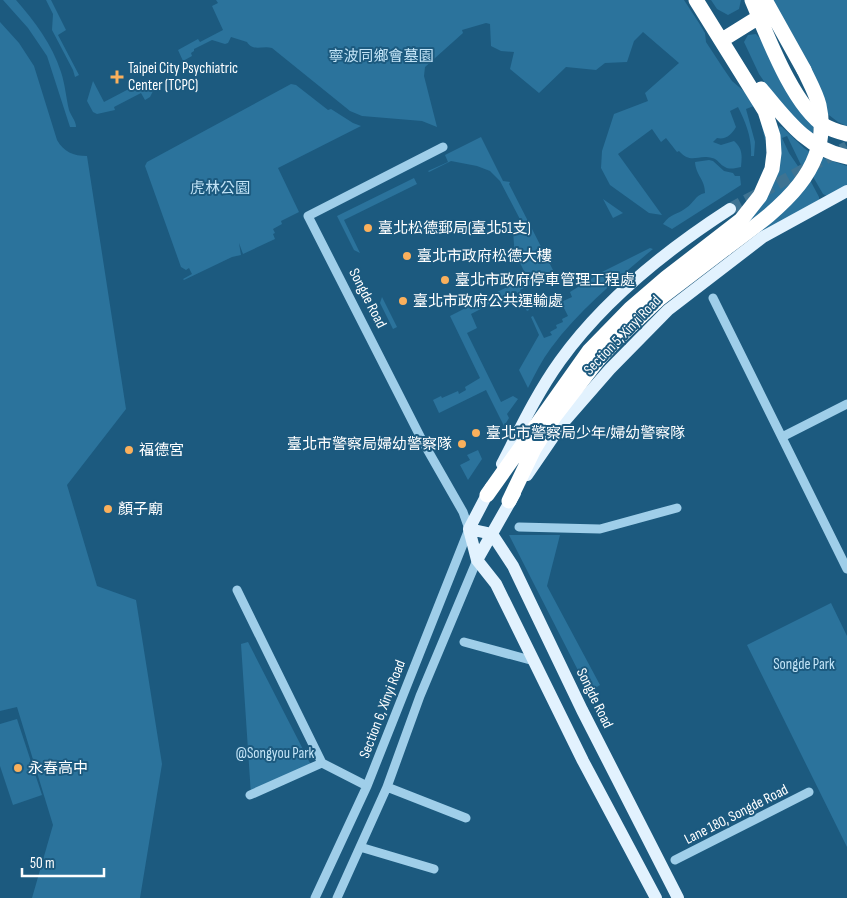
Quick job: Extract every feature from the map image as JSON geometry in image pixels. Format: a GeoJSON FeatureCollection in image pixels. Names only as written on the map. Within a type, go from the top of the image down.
{"type":"FeatureCollection","features":[{"type":"Feature","properties":{"kind":"highway"},"geometry":{"type":"LineString","coordinates":[[487,494],[590,351],[630,309],[740,220],[760,196],[772,169],[774,153],[773,136],[765,111],[696,0]]}},
{"type":"Feature","properties":{"kind":"highway"},"geometry":{"type":"LineString","coordinates":[[752,0],[800,100],[812,115],[825,126],[847,134]]}},
{"type":"Feature","properties":{"kind":"highway"},"geometry":{"type":"LineString","coordinates":[[509,501],[534,449],[554,418],[598,360],[616,340],[659,299],[784,203],[804,179],[815,157],[821,134],[820,114],[816,96],[804,70],[765,0]]}},
{"type":"Feature","properties":{"kind":"highway"},"geometry":{"type":"LineString","coordinates":[[722,40],[759,17]]}},
{"type":"Feature","properties":{"kind":"highway"},"geometry":{"type":"LineString","coordinates":[[731,54],[790,124],[801,134],[820,148],[847,157]]}},
{"type":"Feature","properties":{"kind":"main road","name":"Section 5, Xinyi Road"},"geometry":{"type":"LineString","coordinates":[[477,560],[509,501],[562,424],[610,370],[668,310],[763,237],[847,191]]}},
{"type":"Feature","properties":{"kind":"main road","name":"Section 5, Xinyi Road"},"geometry":{"type":"LineString","coordinates":[[469,529],[534,401],[559,362],[584,329],[624,291],[666,256],[705,226],[730,210]]}},
{"type":"Feature","properties":{"kind":"main road"},"geometry":{"type":"LineString","coordinates":[[469,529],[492,534]]}},
{"type":"Feature","properties":{"kind":"main road","name":"Songde Road"},"geometry":{"type":"LineString","coordinates":[[469,529],[477,560],[496,584],[583,761],[656,898]]}},
{"type":"Feature","properties":{"kind":"main road","name":"Songde Road"},"geometry":{"type":"LineString","coordinates":[[492,534],[513,566],[582,710],[678,898]]}},
{"type":"Feature","properties":{"kind":"street","name":"Songde Road"},"geometry":{"type":"LineString","coordinates":[[443,148],[308,216],[423,442],[460,506],[469,529]]}},
{"type":"Feature","properties":{"kind":"street"},"geometry":{"type":"LineString","coordinates":[[713,298],[847,569]]}},
{"type":"Feature","properties":{"kind":"street"},"geometry":{"type":"LineString","coordinates":[[782,437],[847,404]]}},
{"type":"Feature","properties":{"kind":"street"},"geometry":{"type":"LineString","coordinates":[[519,527],[600,529],[678,508]]}},
{"type":"Feature","properties":{"kind":"street","name":"Section 6, Xinyi Road"},"geometry":{"type":"LineString","coordinates":[[315,898],[366,786],[469,529]]}},
{"type":"Feature","properties":{"kind":"street","name":"Section 6, Xinyi Road"},"geometry":{"type":"LineString","coordinates":[[337,898],[387,787],[420,696],[477,560]]}},
{"type":"Feature","properties":{"kind":"street"},"geometry":{"type":"LineString","coordinates":[[237,590],[322,763],[366,786]]}},
{"type":"Feature","properties":{"kind":"street"},"geometry":{"type":"LineString","coordinates":[[464,642],[534,661]]}},
{"type":"Feature","properties":{"kind":"street"},"geometry":{"type":"LineString","coordinates":[[250,795],[322,763]]}},
{"type":"Feature","properties":{"kind":"street"},"geometry":{"type":"LineString","coordinates":[[387,787],[466,818]]}},
{"type":"Feature","properties":{"kind":"street","name":"Lane 180, Songde Road"},"geometry":{"type":"LineString","coordinates":[[675,860],[809,792]]}},
{"type":"Feature","properties":{"kind":"street"},"geometry":{"type":"LineString","coordinates":[[360,846],[434,869]]}},
{"type":"Feature","properties":{"kind":"green space"},"geometry":{"type":"Polygon","coordinates":[[[3,0],[16,0],[48,43],[64,81],[69,110],[76,127],[70,127],[47,56],[28,28],[3,0]]]}},
{"type":"Feature","properties":{"kind":"green space"},"geometry":{"type":"Polygon","coordinates":[[[46,0],[51,0],[66,30],[58,35],[79,75],[75,77],[52,30],[53,14],[46,0]]]}},
{"type":"Feature","properties":{"kind":"green space","name":"寧波同鄉會墓園"},"geometry":{"type":"Polygon","coordinates":[[[216,0],[684,0],[705,33],[706,42],[732,81],[752,98],[760,118],[754,106],[746,109],[755,142],[754,156],[751,156],[751,143],[748,131],[738,107],[730,111],[736,127],[734,130],[728,136],[717,138],[713,142],[721,145],[734,141],[742,156],[741,167],[727,168],[712,158],[688,157],[679,151],[677,152],[666,138],[661,142],[652,129],[618,154],[662,215],[649,213],[610,185],[601,168],[602,151],[614,114],[648,101],[645,93],[679,63],[643,32],[634,41],[627,62],[605,63],[596,70],[566,67],[539,93],[510,69],[514,52],[501,51],[491,46],[490,24],[486,23],[462,30],[463,33],[425,67],[424,76],[437,127],[422,121],[362,116],[350,111],[272,48],[255,48],[247,42],[231,37],[228,43],[225,44],[212,40],[194,49],[191,53],[192,56],[183,61],[178,50],[198,39],[200,42],[223,30],[212,6],[218,3],[216,0]]]}},
{"type":"Feature","properties":{"kind":"green space"},"geometry":{"type":"Polygon","coordinates":[[[711,0],[741,0],[739,9],[728,15],[717,9],[711,0]]]}},
{"type":"Feature","properties":{"kind":"green space"},"geometry":{"type":"Polygon","coordinates":[[[771,0],[847,0],[847,126],[825,112],[771,0]]]}},
{"type":"Feature","properties":{"kind":"green space"},"geometry":{"type":"Polygon","coordinates":[[[0,22],[19,43],[34,66],[57,140],[69,152],[87,156],[126,409],[67,485],[97,586],[136,600],[162,764],[140,898],[32,898],[53,825],[17,707],[0,711],[0,22]]]}},
{"type":"Feature","properties":{"kind":"green space"},"geometry":{"type":"Polygon","coordinates":[[[756,34],[764,43],[815,122],[812,135],[785,112],[759,74],[744,42],[748,35],[756,34]]]}},
{"type":"Feature","properties":{"kind":"green space"},"geometry":{"type":"Polygon","coordinates":[[[146,80],[154,89],[150,97],[145,100],[141,93],[114,107],[115,110],[97,114],[93,112],[87,101],[93,81],[104,102],[146,80]]]}},
{"type":"Feature","properties":{"kind":"green space","name":"虎林公園"},"geometry":{"type":"Polygon","coordinates":[[[291,84],[296,85],[328,110],[331,109],[361,126],[278,168],[299,212],[281,221],[282,224],[273,229],[275,239],[243,254],[239,243],[241,255],[232,257],[184,280],[192,274],[189,268],[186,270],[181,267],[145,166],[147,162],[291,84]]]}},
{"type":"Feature","properties":{"kind":"green space"},"geometry":{"type":"Polygon","coordinates":[[[760,118],[768,138],[765,140],[760,118]]]}},
{"type":"Feature","properties":{"kind":"green space"},"geometry":{"type":"Polygon","coordinates":[[[779,126],[811,153],[805,168],[801,165],[787,136],[782,138],[789,153],[802,172],[787,193],[607,341],[755,210],[779,126]]]}},
{"type":"Feature","properties":{"kind":"green space"},"geometry":{"type":"Polygon","coordinates":[[[481,137],[503,181],[510,182],[509,184],[554,272],[520,290],[529,310],[527,311],[516,291],[471,314],[477,328],[467,333],[501,402],[513,396],[518,399],[507,414],[509,418],[504,426],[486,390],[439,413],[433,400],[458,391],[459,394],[466,390],[465,387],[480,378],[450,316],[527,277],[517,257],[515,258],[513,231],[523,225],[500,181],[490,171],[477,166],[451,161],[428,171],[448,162],[445,155],[481,137]]]}},
{"type":"Feature","properties":{"kind":"green space"},"geometry":{"type":"Polygon","coordinates":[[[820,157],[847,166],[847,186],[827,196],[823,194],[812,175],[820,157]]]}},
{"type":"Feature","properties":{"kind":"green space"},"geometry":{"type":"Polygon","coordinates":[[[713,161],[724,171],[740,176],[741,185],[672,229],[663,224],[669,218],[689,206],[699,195],[705,193],[704,184],[697,171],[695,162],[713,161]]]}},
{"type":"Feature","properties":{"kind":"green space"},"geometry":{"type":"Polygon","coordinates":[[[414,178],[417,184],[344,220],[360,253],[354,250],[337,216],[414,178]]]}},
{"type":"Feature","properties":{"kind":"green space"},"geometry":{"type":"Polygon","coordinates":[[[810,180],[819,200],[732,250],[810,180]]]}},
{"type":"Feature","properties":{"kind":"green space"},"geometry":{"type":"Polygon","coordinates":[[[603,199],[623,213],[613,218],[603,199]]]}},
{"type":"Feature","properties":{"kind":"green space"},"geometry":{"type":"Polygon","coordinates":[[[650,248],[653,249],[599,296],[562,334],[545,357],[528,388],[519,370],[539,335],[531,317],[533,316],[544,338],[552,335],[550,332],[557,328],[556,325],[563,322],[562,319],[568,316],[561,302],[572,297],[570,292],[602,272],[650,248]]]}},
{"type":"Feature","properties":{"kind":"green space"},"geometry":{"type":"Polygon","coordinates":[[[382,297],[397,327],[393,329],[380,303],[382,297]]]}},
{"type":"Feature","properties":{"kind":"green space"},"geometry":{"type":"Polygon","coordinates":[[[478,450],[482,459],[468,480],[460,465],[470,460],[467,455],[478,450]]]}},
{"type":"Feature","properties":{"kind":"green space"},"geometry":{"type":"Polygon","coordinates":[[[509,535],[560,535],[547,586],[600,685],[589,692],[509,535]]]}},
{"type":"Feature","properties":{"kind":"green space","name":"Songde Park"},"geometry":{"type":"Polygon","coordinates":[[[831,603],[847,636],[847,847],[747,645],[831,603]]]}},
{"type":"Feature","properties":{"kind":"green space","name":"@Songyou Park"},"geometry":{"type":"Polygon","coordinates":[[[248,642],[311,765],[251,795],[241,644],[248,642]]]}},
{"type":"Feature","properties":{"kind":"green space"},"geometry":{"type":"Polygon","coordinates":[[[17,719],[42,795],[13,805],[0,766],[0,724],[17,719]]]}},
{"type":"Feature","properties":{"kind":"tunnel"},"geometry":{"type":"LineString","coordinates":[[730,209],[847,147]]}},
{"type":"Feature","properties":{"kind":"place","name":"Taipei City Psychiatric Center (TCPC)"},"geometry":{"type":"Point","coordinates":[117,77]}},
{"type":"Feature","properties":{"kind":"place","name":"臺北松德郵局(臺北51支)"},"geometry":{"type":"Point","coordinates":[368,228]}},
{"type":"Feature","properties":{"kind":"place","name":"臺北市政府松德大樓"},"geometry":{"type":"Point","coordinates":[407,256]}},
{"type":"Feature","properties":{"kind":"place","name":"臺北市政府停車管理工程處"},"geometry":{"type":"Point","coordinates":[445,280]}},
{"type":"Feature","properties":{"kind":"place","name":"臺北市政府公共運輸處"},"geometry":{"type":"Point","coordinates":[403,301]}},
{"type":"Feature","properties":{"kind":"place","name":"臺北市警察局少年/婦幼警察隊"},"geometry":{"type":"Point","coordinates":[476,433]}},
{"type":"Feature","properties":{"kind":"place","name":"臺北市警察局婦幼警察隊"},"geometry":{"type":"Point","coordinates":[462,444]}},
{"type":"Feature","properties":{"kind":"place","name":"福德宮"},"geometry":{"type":"Point","coordinates":[129,450]}},
{"type":"Feature","properties":{"kind":"place","name":"顏子廟"},"geometry":{"type":"Point","coordinates":[108,509]}},
{"type":"Feature","properties":{"kind":"place","name":"永春高中"},"geometry":{"type":"Point","coordinates":[18,768]}}]}
